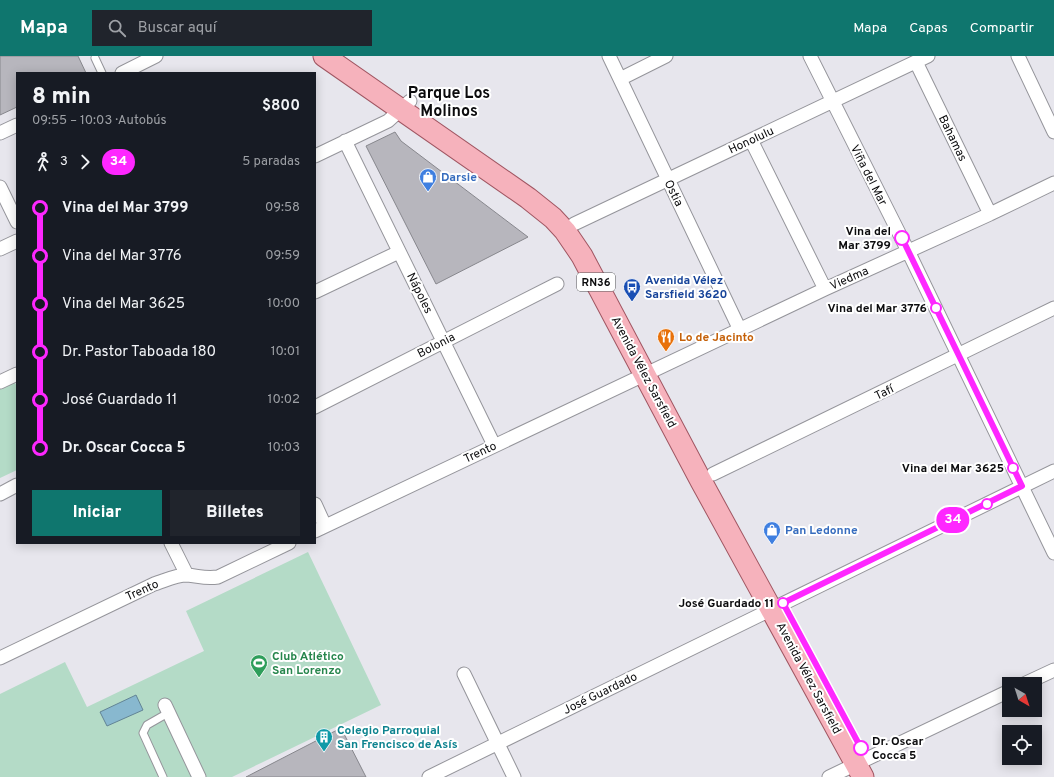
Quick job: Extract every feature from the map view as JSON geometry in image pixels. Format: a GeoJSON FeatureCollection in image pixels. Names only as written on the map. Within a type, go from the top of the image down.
{"type":"FeatureCollection","features":[{"type":"Feature","properties":{"kind":"main road","name":"Avenida Vélez Sarsfield"},"geometry":{"type":"LineString","coordinates":[[324,56],[536,188],[559,207],[574,224],[600,262],[650,372],[862,766],[877,777]]}},
{"type":"Feature","properties":{"kind":"main road","name":"Avenida Vélez Sarsfield"},"geometry":{"type":"LineString","coordinates":[[345,56],[406,106],[528,198],[553,218],[565,231],[713,474],[777,606]]}},
{"type":"Feature","properties":{"kind":"street"},"geometry":{"type":"LineString","coordinates":[[124,72],[156,56]]}},
{"type":"Feature","properties":{"kind":"street","name":"Ostia"},"geometry":{"type":"LineString","coordinates":[[609,56],[740,330]]}},
{"type":"Feature","properties":{"kind":"street"},"geometry":{"type":"LineString","coordinates":[[620,79],[666,56]]}},
{"type":"Feature","properties":{"kind":"street","name":"Viña del Mar"},"geometry":{"type":"LineString","coordinates":[[810,56],[908,251],[1054,553]]}},
{"type":"Feature","properties":{"kind":"street","name":"Honolulu"},"geometry":{"type":"LineString","coordinates":[[574,224],[928,56]]}},
{"type":"Feature","properties":{"kind":"street"},"geometry":{"type":"LineString","coordinates":[[1018,56],[1054,132]]}},
{"type":"Feature","properties":{"kind":"street","name":"Bahamas"},"geometry":{"type":"LineString","coordinates":[[916,62],[990,214]]}},
{"type":"Feature","properties":{"kind":"street"},"geometry":{"type":"LineString","coordinates":[[316,156],[388,121],[406,106]]}},
{"type":"Feature","properties":{"kind":"street"},"geometry":{"type":"LineString","coordinates":[[0,133],[16,125]]}},
{"type":"Feature","properties":{"kind":"street"},"geometry":{"type":"LineString","coordinates":[[751,140],[825,289]]}},
{"type":"Feature","properties":{"kind":"street","name":"Nápoles"},"geometry":{"type":"LineString","coordinates":[[345,142],[494,445]]}},
{"type":"Feature","properties":{"kind":"street","name":"Viedma"},"geometry":{"type":"LineString","coordinates":[[650,372],[1054,183]]}},
{"type":"Feature","properties":{"kind":"street"},"geometry":{"type":"LineString","coordinates":[[0,187],[16,220]]}},
{"type":"Feature","properties":{"kind":"street"},"geometry":{"type":"LineString","coordinates":[[0,249],[16,241]]}},
{"type":"Feature","properties":{"kind":"street"},"geometry":{"type":"LineString","coordinates":[[316,292],[399,252]]}},
{"type":"Feature","properties":{"kind":"street","name":"Bolonia"},"geometry":{"type":"LineString","coordinates":[[316,406],[557,284]]}},
{"type":"Feature","properties":{"kind":"street","name":"Tafí"},"geometry":{"type":"LineString","coordinates":[[713,474],[1054,308]]}},
{"type":"Feature","properties":{"kind":"street","name":"Trento"},"geometry":{"type":"LineString","coordinates":[[320,528],[650,372]]}},
{"type":"Feature","properties":{"kind":"street"},"geometry":{"type":"LineString","coordinates":[[0,382],[16,374]]}},
{"type":"Feature","properties":{"kind":"street","name":"José Guardado"},"geometry":{"type":"LineString","coordinates":[[429,777],[1054,471]]}},
{"type":"Feature","properties":{"kind":"street"},"geometry":{"type":"LineString","coordinates":[[1,492],[16,485]]}},
{"type":"Feature","properties":{"kind":"street"},"geometry":{"type":"LineString","coordinates":[[316,509],[320,528]]}},
{"type":"Feature","properties":{"kind":"street"},"geometry":{"type":"LineString","coordinates":[[172,544],[187,575]]}},
{"type":"Feature","properties":{"kind":"street","name":"Trento"},"geometry":{"type":"LineString","coordinates":[[0,658],[154,584],[187,575],[207,579],[218,577],[287,544]]}},
{"type":"Feature","properties":{"kind":"street"},"geometry":{"type":"LineString","coordinates":[[1039,677],[1054,670]]}},
{"type":"Feature","properties":{"kind":"street"},"geometry":{"type":"LineString","coordinates":[[464,674],[514,777]]}},
{"type":"Feature","properties":{"kind":"street"},"geometry":{"type":"LineString","coordinates":[[829,777],[862,766],[1002,695]]}},
{"type":"Feature","properties":{"kind":"street"},"geometry":{"type":"LineString","coordinates":[[167,709],[200,777]]}},
{"type":"Feature","properties":{"kind":"lane"},"geometry":{"type":"LineString","coordinates":[[95,58],[102,72]]}},
{"type":"Feature","properties":{"kind":"lane"},"geometry":{"type":"LineString","coordinates":[[164,777],[143,733],[147,725],[167,709]]}},
{"type":"Feature","properties":{"kind":"green space"},"geometry":{"type":"Polygon","coordinates":[[[13,378],[16,385],[16,470],[0,478],[0,384],[13,378]]]}},
{"type":"Feature","properties":{"kind":"green space","name":"Club Atlético San Lorenzo"},"geometry":{"type":"Polygon","coordinates":[[[308,552],[381,705],[232,777],[0,777],[0,694],[65,662],[87,707],[204,651],[186,611],[308,552]]]}},
{"type":"Feature","properties":{"kind":"water"},"geometry":{"type":"Polygon","coordinates":[[[136,695],[143,710],[107,726],[100,712],[136,695]]]}},
{"type":"Feature","properties":{"kind":"building"},"geometry":{"type":"Polygon","coordinates":[[[0,56],[78,56],[86,72],[16,72],[16,107],[0,115],[0,56]]]}},
{"type":"Feature","properties":{"kind":"building","name":"Darsie"},"geometry":{"type":"Polygon","coordinates":[[[395,132],[401,141],[528,237],[436,284],[366,146],[395,132]]]}},
{"type":"Feature","properties":{"kind":"building","name":"Colegio Parroquial San Frencisco de Asís"},"geometry":{"type":"Polygon","coordinates":[[[341,728],[366,777],[246,777],[341,728]]]}},
{"type":"Feature","properties":{"kind":"bus line","name":"34"},"geometry":{"type":"LineString","coordinates":[[861,748],[783,603],[1022,486],[902,238]]}},
{"type":"Feature","properties":{"kind":"place","name":"Darsie"},"geometry":{"type":"Point","coordinates":[428,192]}},
{"type":"Feature","properties":{"kind":"place","name":"Vina del Mar 3799"},"geometry":{"type":"Point","coordinates":[902,238]}},
{"type":"Feature","properties":{"kind":"place","name":"Avenida Vélez Sarsfield 3620"},"geometry":{"type":"Point","coordinates":[632,302]}},
{"type":"Feature","properties":{"kind":"place","name":"Vina del Mar 3776"},"geometry":{"type":"Point","coordinates":[936,308]}},
{"type":"Feature","properties":{"kind":"place","name":"Lo de Jacinto"},"geometry":{"type":"Point","coordinates":[666,352]}},
{"type":"Feature","properties":{"kind":"place","name":"Vina del Mar 3625"},"geometry":{"type":"Point","coordinates":[1013,468]}},
{"type":"Feature","properties":{"kind":"place","name":"Pan Ledonne"},"geometry":{"type":"Point","coordinates":[772,545]}},
{"type":"Feature","properties":{"kind":"place","name":"José Guardado 11"},"geometry":{"type":"Point","coordinates":[783,603]}},
{"type":"Feature","properties":{"kind":"place","name":"Club Atlético San Lorenzo"},"geometry":{"type":"Point","coordinates":[259,678]}},
{"type":"Feature","properties":{"kind":"place","name":"Dr. Oscar Cocca 5"},"geometry":{"type":"Point","coordinates":[861,748]}},
{"type":"Feature","properties":{"kind":"place","name":"Colegio Parroquial San Frencisco de Asís"},"geometry":{"type":"Point","coordinates":[324,752]}},
{"type":"Feature","properties":{"kind":"district","name":"Parque Los Molinos"},"geometry":{"type":"Point","coordinates":[449,101]}}]}
